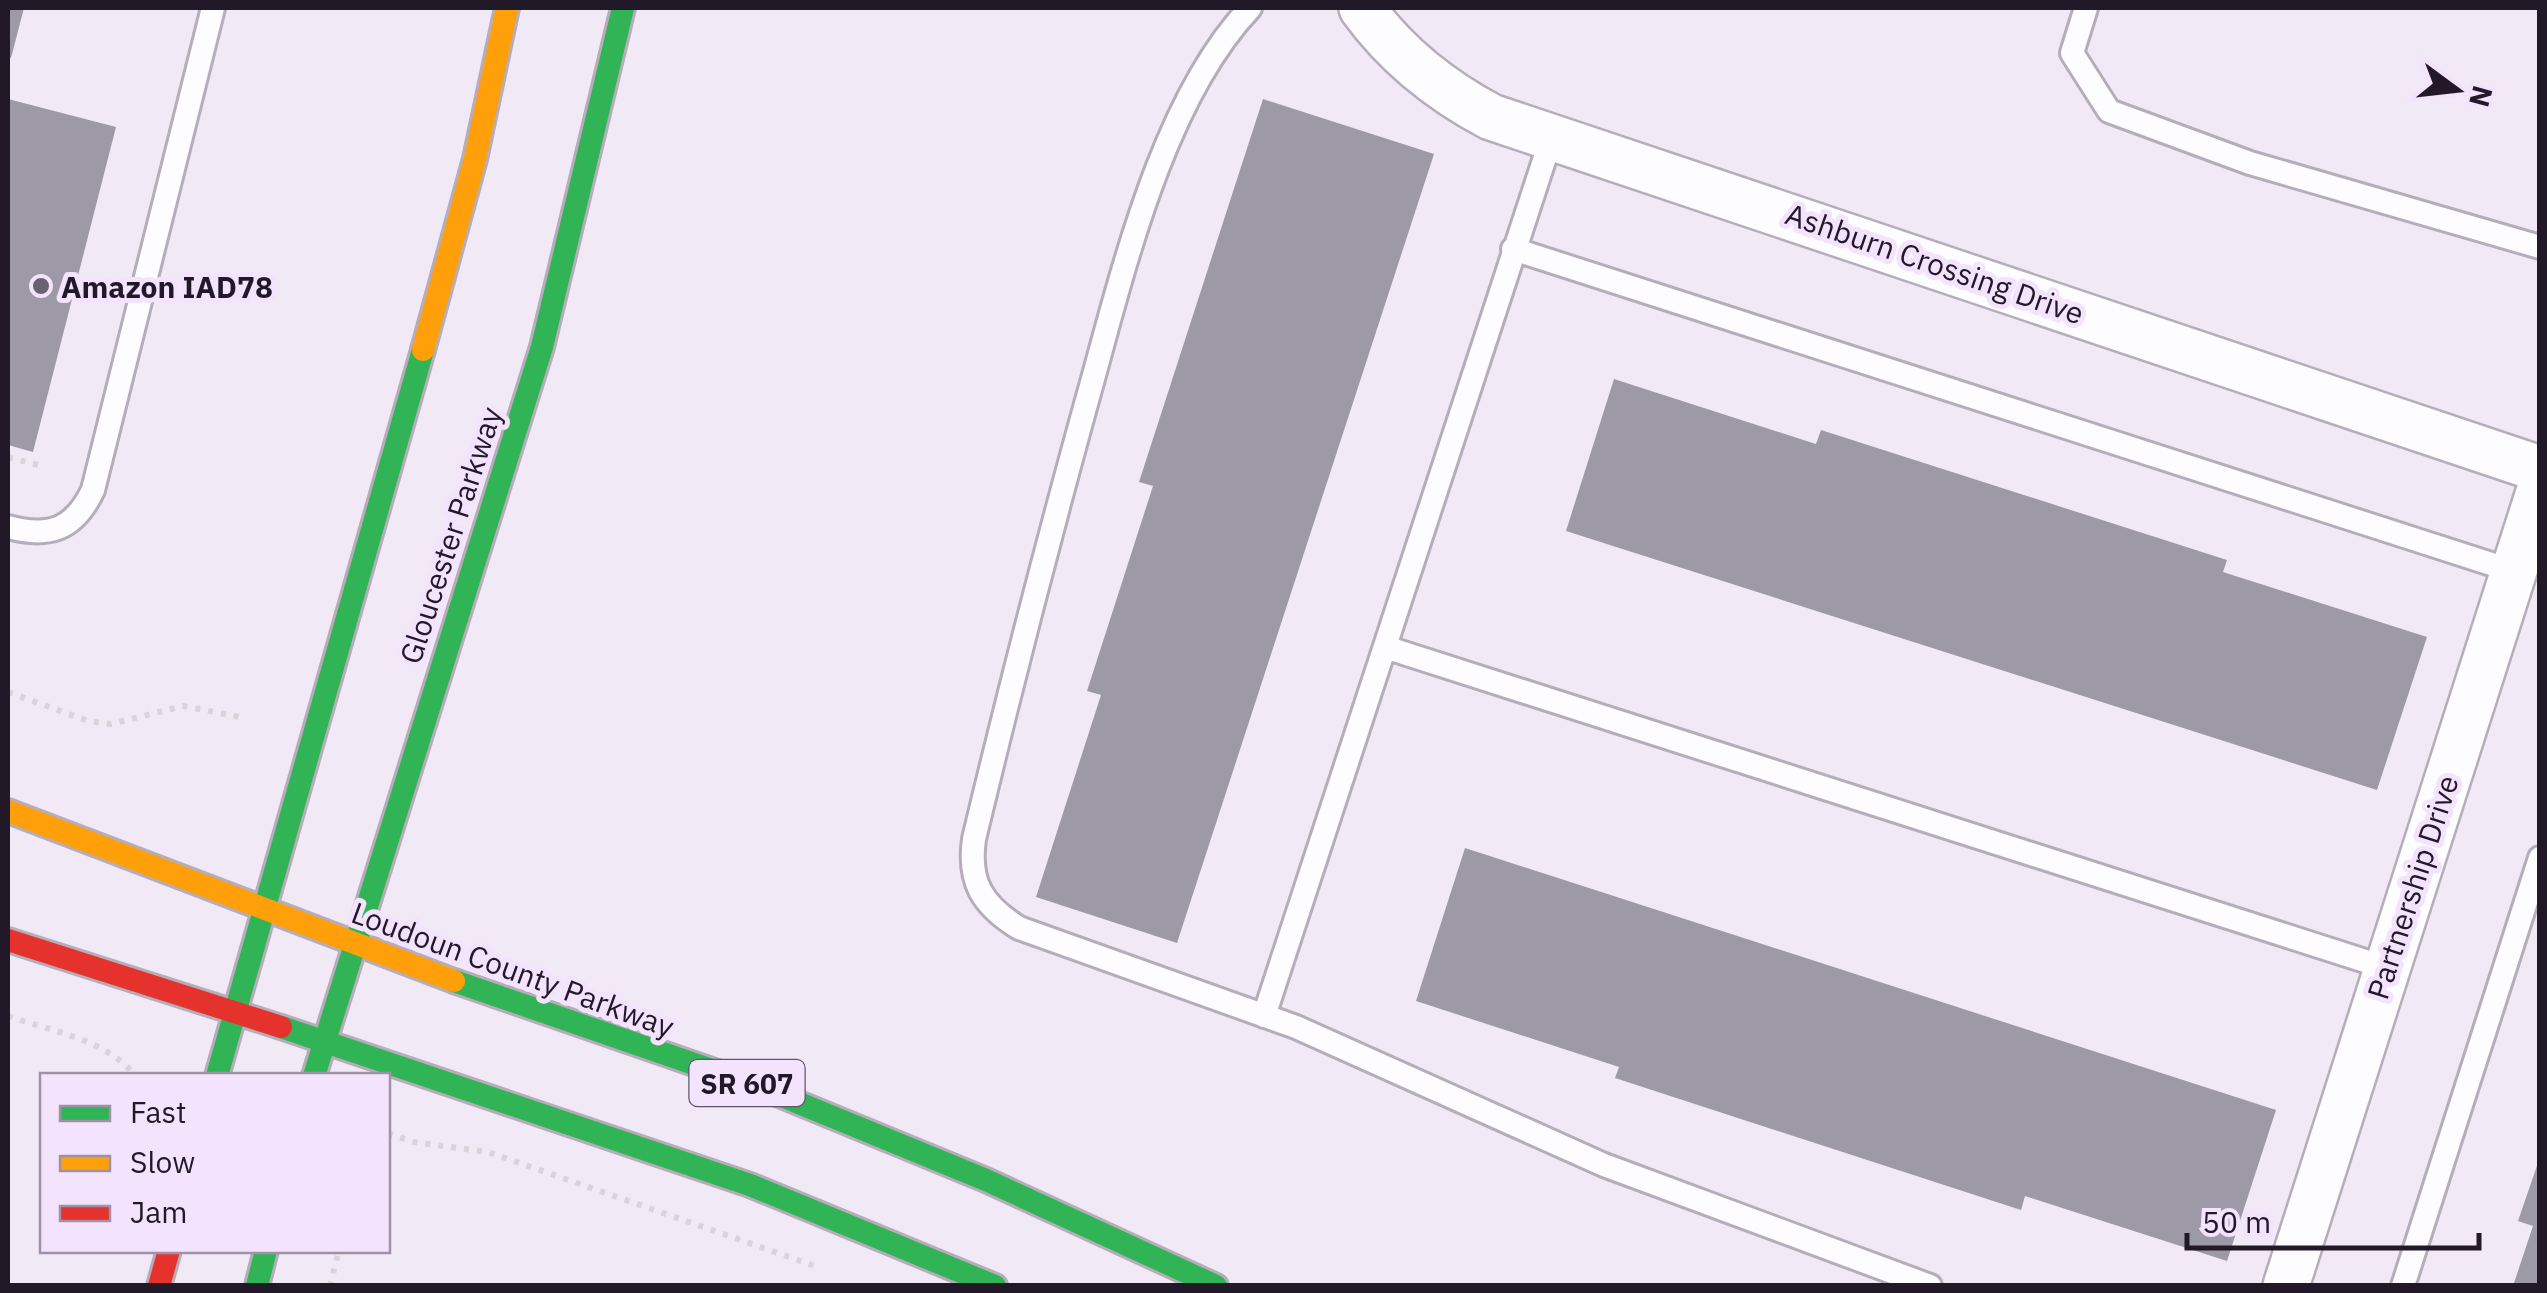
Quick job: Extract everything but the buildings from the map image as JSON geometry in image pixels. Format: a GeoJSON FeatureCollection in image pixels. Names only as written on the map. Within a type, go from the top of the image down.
{"type":"FeatureCollection","features":[{"type":"Feature","properties":{"kind":"main road"},"geometry":{"type":"LineString","coordinates":[[218,1073],[475,160],[507,8]]}},
{"type":"Feature","properties":{"kind":"main road","name":"Gloucester Parkway"},"geometry":{"type":"LineString","coordinates":[[315,1073],[352,943],[542,347],[623,8]]}},
{"type":"Feature","properties":{"kind":"main road","name":"Loudoun County Parkway"},"geometry":{"type":"LineString","coordinates":[[8,812],[198,882],[265,912],[756,1086],[986,1180],[1216,1286]]}},
{"type":"Feature","properties":{"kind":"main road"},"geometry":{"type":"LineString","coordinates":[[8,940],[234,1011],[750,1185],[995,1286]]}},
{"type":"Feature","properties":{"kind":"main road"},"geometry":{"type":"LineString","coordinates":[[159,1286],[168,1253]]}},
{"type":"Feature","properties":{"kind":"main road"},"geometry":{"type":"LineString","coordinates":[[257,1286],[265,1253]]}},
{"type":"Feature","properties":{"kind":"street","name":"Ashburn Crossing Drive"},"geometry":{"type":"LineString","coordinates":[[1362,8],[1400,52],[1448,92],[1491,117],[2540,469]]}},
{"type":"Feature","properties":{"kind":"street","name":"Partnership Drive"},"geometry":{"type":"LineString","coordinates":[[2286,1286],[2540,490]]}},
{"type":"Feature","properties":{"kind":"lane"},"geometry":{"type":"LineString","coordinates":[[8,527],[34,534],[60,527],[80,516],[93,490],[213,8]]}},
{"type":"Feature","properties":{"kind":"lane"},"geometry":{"type":"LineString","coordinates":[[1250,8],[1210,60],[1184,108],[1154,183],[1104,340],[1032,598],[970,866],[978,892],[995,913],[1019,928],[1333,1042],[1604,1165],[1930,1286]]}},
{"type":"Feature","properties":{"kind":"lane"},"geometry":{"type":"LineString","coordinates":[[2086,8],[2072,54],[2109,111],[2250,163],[2540,246]]}},
{"type":"Feature","properties":{"kind":"lane"},"geometry":{"type":"LineString","coordinates":[[1264,1016],[1388,648],[1552,136]]}},
{"type":"Feature","properties":{"kind":"lane"},"geometry":{"type":"LineString","coordinates":[[1514,249],[2513,571]]}},
{"type":"Feature","properties":{"kind":"lane"},"geometry":{"type":"LineString","coordinates":[[1388,648],[2387,968]]}},
{"type":"Feature","properties":{"kind":"lane"},"geometry":{"type":"LineString","coordinates":[[2403,1286],[2540,858]]}},
{"type":"Feature","properties":{"kind":"path"},"geometry":{"type":"LineString","coordinates":[[8,457],[38,465]]}},
{"type":"Feature","properties":{"kind":"path"},"geometry":{"type":"LineString","coordinates":[[8,692],[88,720],[111,724],[183,706],[240,717]]}},
{"type":"Feature","properties":{"kind":"path"},"geometry":{"type":"LineString","coordinates":[[8,1016],[122,1058],[134,1073]]}},
{"type":"Feature","properties":{"kind":"path"},"geometry":{"type":"LineString","coordinates":[[390,1135],[413,1142],[488,1152],[828,1272]]}},
{"type":"Feature","properties":{"kind":"path"},"geometry":{"type":"LineString","coordinates":[[330,1286],[338,1253]]}},
{"type":"Feature","properties":{"kind":"traffic: fast"},"geometry":{"type":"LineString","coordinates":[[315,1073],[542,347],[623,8]]}},
{"type":"Feature","properties":{"kind":"traffic: fast"},"geometry":{"type":"LineString","coordinates":[[218,1073],[423,350]]}},
{"type":"Feature","properties":{"kind":"traffic: fast"},"geometry":{"type":"LineString","coordinates":[[454,981],[755,1085],[986,1180],[1216,1286]]}},
{"type":"Feature","properties":{"kind":"traffic: fast"},"geometry":{"type":"LineString","coordinates":[[281,1027],[750,1185],[995,1286]]}},
{"type":"Feature","properties":{"kind":"traffic: fast"},"geometry":{"type":"LineString","coordinates":[[257,1286],[265,1253]]}},
{"type":"Feature","properties":{"kind":"traffic: slow"},"geometry":{"type":"LineString","coordinates":[[423,350],[475,159],[507,8]]}},
{"type":"Feature","properties":{"kind":"traffic: slow"},"geometry":{"type":"LineString","coordinates":[[8,811],[454,981]]}},
{"type":"Feature","properties":{"kind":"traffic: jam"},"geometry":{"type":"LineString","coordinates":[[8,940],[281,1027]]}},
{"type":"Feature","properties":{"kind":"traffic: jam"},"geometry":{"type":"LineString","coordinates":[[159,1286],[168,1253]]}},
{"type":"Feature","properties":{"kind":"place","name":"Amazon IAD78"},"geometry":{"type":"Point","coordinates":[41,286]}}]}
